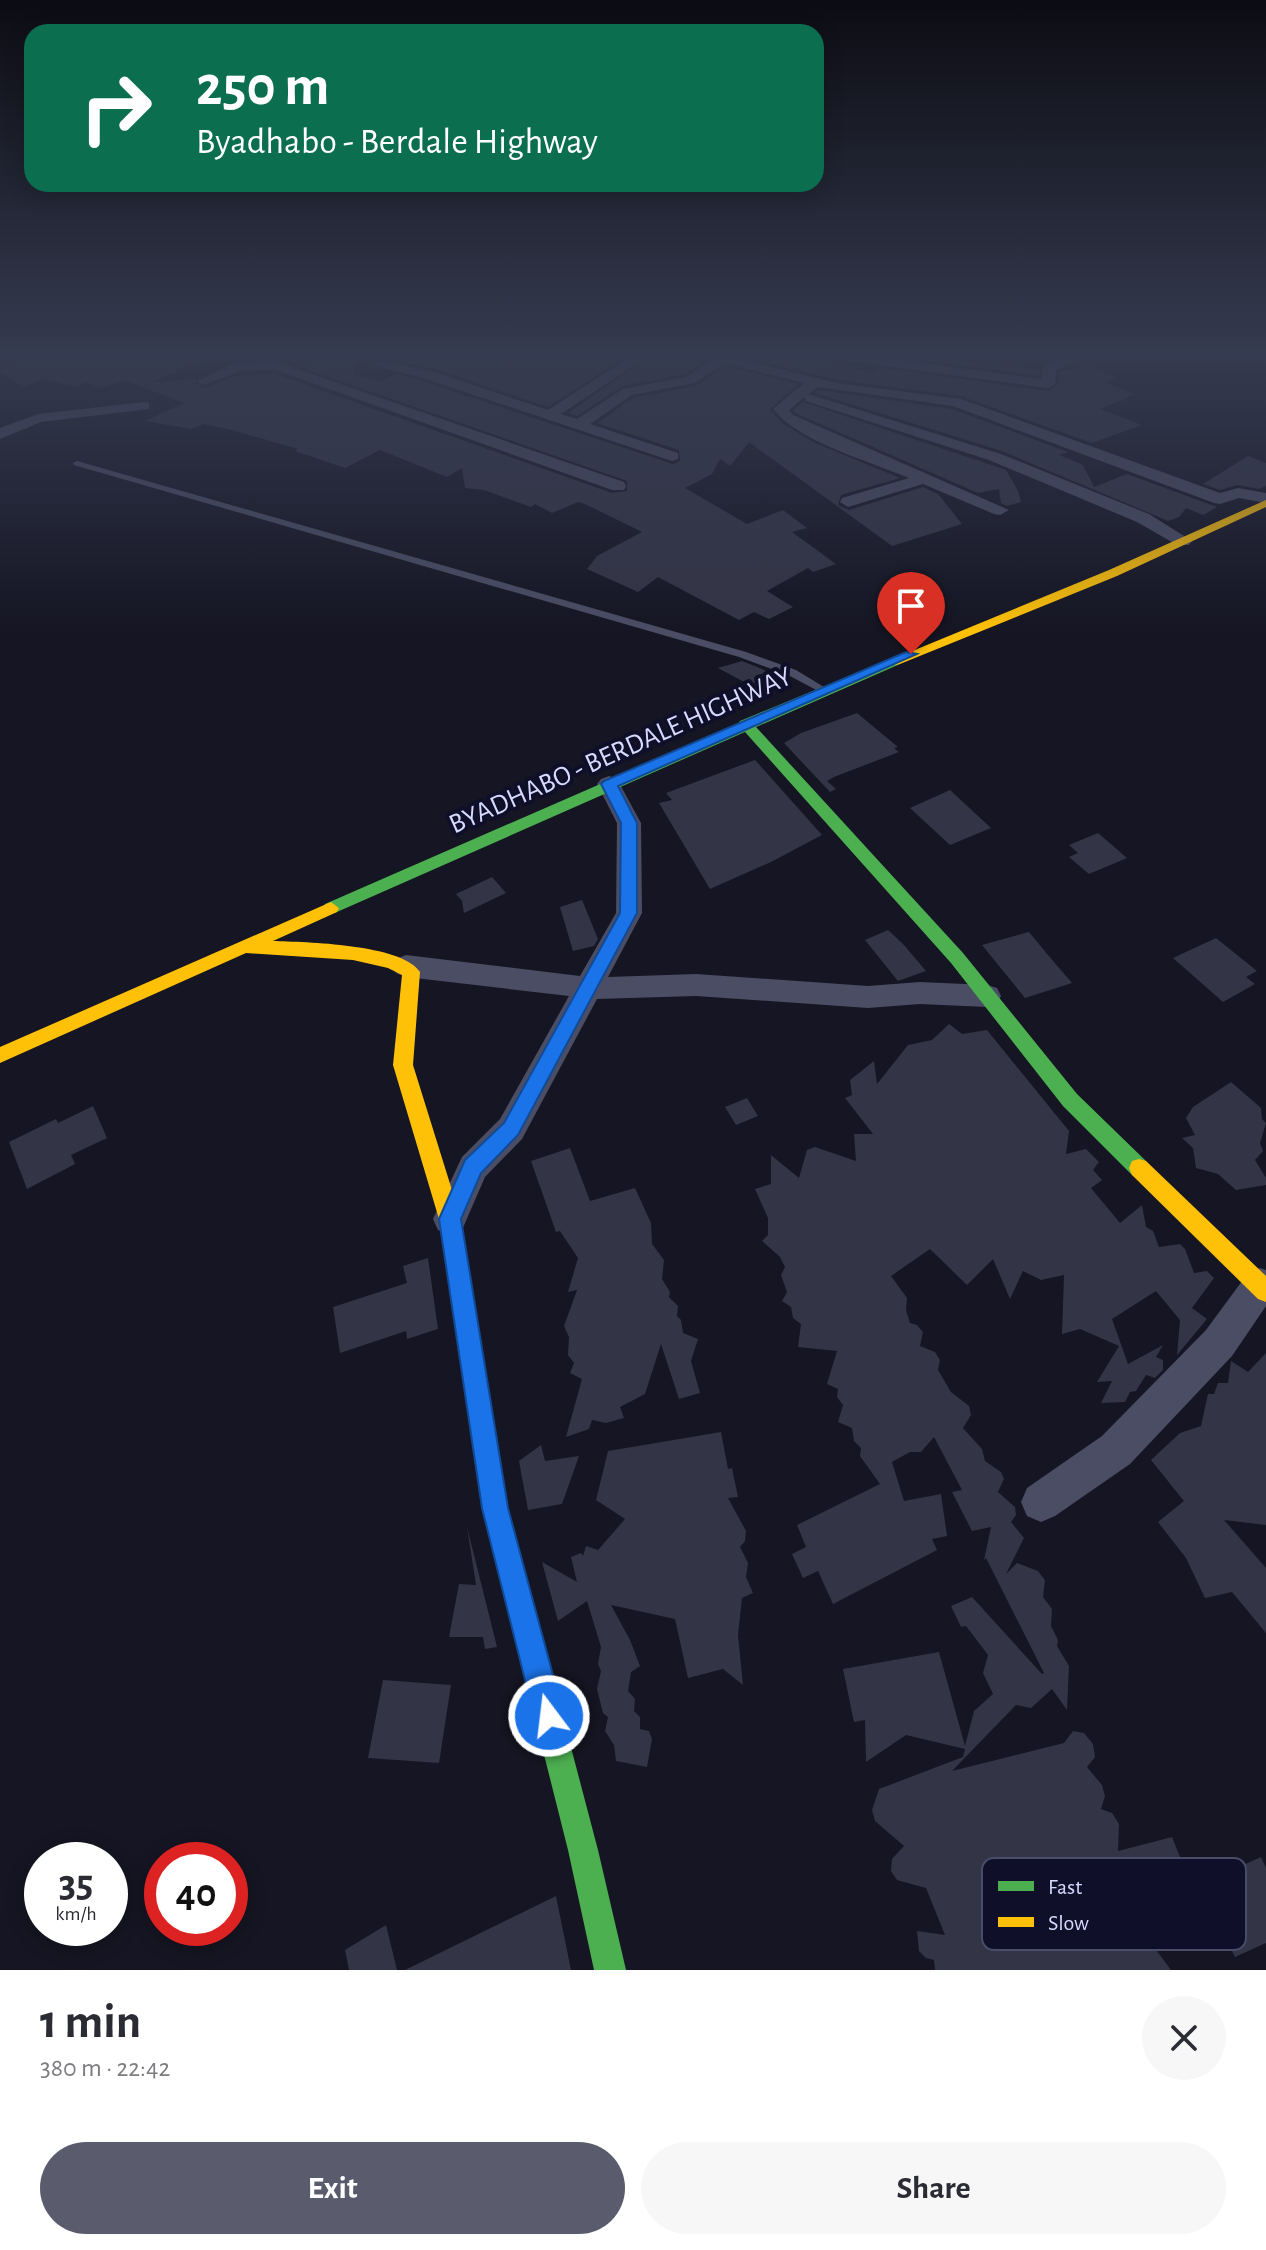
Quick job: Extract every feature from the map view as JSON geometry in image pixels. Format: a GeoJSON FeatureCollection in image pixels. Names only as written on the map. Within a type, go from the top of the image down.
{"type":"FeatureCollection","features":[{"type":"Feature","properties":{"kind":"main road","name":"BYADHABO - BERDALE HIGHWAY"},"geometry":{"type":"LineString","coordinates":[[0,1055],[745,724],[1113,573],[1266,501]]}},
{"type":"Feature","properties":{"kind":"main road"},"geometry":{"type":"LineString","coordinates":[[745,724],[957,958],[1070,1100],[1169,1200],[1263,1288]]}},
{"type":"Feature","properties":{"kind":"main road"},"geometry":{"type":"LineString","coordinates":[[247,947],[312,949],[406,966],[412,979],[403,1065],[450,1219],[495,1508],[580,1836],[610,1970]]}},
{"type":"Feature","properties":{"kind":"street"},"geometry":{"type":"LineString","coordinates":[[506,449],[614,488],[639,476]]}},
{"type":"Feature","properties":{"kind":"street"},"geometry":{"type":"LineString","coordinates":[[653,449],[672,456]]}},
{"type":"Feature","properties":{"kind":"street"},"geometry":{"type":"LineString","coordinates":[[854,449],[1000,510]]}},
{"type":"Feature","properties":{"kind":"street"},"geometry":{"type":"LineString","coordinates":[[970,449],[1143,518],[1183,541]]}},
{"type":"Feature","properties":{"kind":"street"},"geometry":{"type":"LineString","coordinates":[[1084,449],[1220,499],[1238,493],[1266,501]]}},
{"type":"Feature","properties":{"kind":"street"},"geometry":{"type":"LineString","coordinates":[[848,502],[899,489],[925,478]]}},
{"type":"Feature","properties":{"kind":"street"},"geometry":{"type":"LineString","coordinates":[[450,1219],[473,1167],[511,1129],[629,913],[629,823],[609,784]]}},
{"type":"Feature","properties":{"kind":"street"},"geometry":{"type":"LineString","coordinates":[[406,966],[589,988],[696,985],[852,997],[920,993],[987,996]]}},
{"type":"Feature","properties":{"kind":"street"},"geometry":{"type":"LineString","coordinates":[[1041,1502],[1116,1450],[1219,1343],[1263,1288]]}},
{"type":"Feature","properties":{"kind":"lane"},"geometry":{"type":"LineString","coordinates":[[77,463],[690,641],[762,658],[794,670],[824,690]]}},
{"type":"Feature","properties":{"kind":"building"},"geometry":{"type":"Polygon","coordinates":[[[298,449],[487,449],[612,493],[627,491],[627,481],[535,449],[627,449],[673,464],[680,461],[679,450],[676,449],[744,449],[730,466],[720,459],[712,474],[685,488],[747,524],[783,510],[807,528],[792,532],[836,564],[813,572],[808,568],[767,591],[793,607],[769,619],[754,612],[739,620],[658,577],[638,592],[587,569],[597,556],[642,532],[585,504],[578,502],[552,513],[535,504],[531,507],[484,490],[465,488],[462,468],[447,477],[380,450],[345,468],[295,451],[298,449]]]}},
{"type":"Feature","properties":{"kind":"building"},"geometry":{"type":"Polygon","coordinates":[[[759,449],[829,449],[900,478],[841,495],[838,505],[849,510],[923,487],[938,494],[962,524],[892,546],[759,449]]]}},
{"type":"Feature","properties":{"kind":"building"},"geometry":{"type":"Polygon","coordinates":[[[877,449],[943,449],[1006,470],[1021,502],[1007,506],[1001,503],[999,489],[978,493],[877,449]]]}},
{"type":"Feature","properties":{"kind":"building"},"geometry":{"type":"Polygon","coordinates":[[[995,449],[1060,449],[1068,452],[1059,455],[1083,465],[1094,487],[1127,474],[1217,507],[1203,515],[1186,508],[1179,517],[1168,521],[995,449]]]}},
{"type":"Feature","properties":{"kind":"building"},"geometry":{"type":"Polygon","coordinates":[[[1248,456],[1266,463],[1266,486],[1259,489],[1237,485],[1220,490],[1203,484],[1248,456]]]}},
{"type":"Feature","properties":{"kind":"building"},"geometry":{"type":"Polygon","coordinates":[[[742,661],[783,680],[759,690],[718,668],[742,661]]]}},
{"type":"Feature","properties":{"kind":"building"},"geometry":{"type":"Polygon","coordinates":[[[857,713],[898,747],[894,748],[899,752],[827,781],[836,789],[830,792],[784,743],[801,733],[857,713]]]}},
{"type":"Feature","properties":{"kind":"building"},"geometry":{"type":"Polygon","coordinates":[[[755,760],[822,835],[710,889],[659,803],[672,800],[666,793],[755,760]]]}},
{"type":"Feature","properties":{"kind":"building"},"geometry":{"type":"Polygon","coordinates":[[[950,790],[991,828],[950,845],[910,808],[950,790]]]}},
{"type":"Feature","properties":{"kind":"building"},"geometry":{"type":"Polygon","coordinates":[[[1098,833],[1127,858],[1089,874],[1069,857],[1078,853],[1069,845],[1098,833]]]}},
{"type":"Feature","properties":{"kind":"building"},"geometry":{"type":"Polygon","coordinates":[[[492,877],[506,893],[464,913],[462,901],[456,894],[492,877]]]}},
{"type":"Feature","properties":{"kind":"building"},"geometry":{"type":"Polygon","coordinates":[[[582,900],[598,939],[594,946],[573,951],[560,907],[582,900]]]}},
{"type":"Feature","properties":{"kind":"building"},"geometry":{"type":"Polygon","coordinates":[[[888,930],[926,971],[898,981],[865,940],[888,930]]]}},
{"type":"Feature","properties":{"kind":"building"},"geometry":{"type":"Polygon","coordinates":[[[1029,932],[1072,983],[1025,998],[982,945],[1029,932]]]}},
{"type":"Feature","properties":{"kind":"building"},"geometry":{"type":"Polygon","coordinates":[[[1216,938],[1257,971],[1246,977],[1255,984],[1223,1002],[1173,958],[1216,938]]]}},
{"type":"Feature","properties":{"kind":"building"},"geometry":{"type":"Polygon","coordinates":[[[949,1024],[962,1034],[987,1030],[1069,1131],[1066,1154],[1086,1149],[1099,1162],[1093,1170],[1102,1180],[1091,1188],[1120,1223],[1142,1205],[1146,1227],[1153,1231],[1159,1247],[1180,1244],[1194,1273],[1207,1271],[1214,1278],[1192,1308],[1207,1319],[1177,1355],[1180,1320],[1156,1291],[1112,1319],[1128,1364],[1163,1345],[1156,1357],[1163,1360],[1163,1370],[1155,1378],[1146,1375],[1125,1402],[1101,1403],[1112,1381],[1097,1382],[1119,1346],[1080,1329],[1062,1334],[1064,1275],[1041,1280],[1023,1271],[1010,1299],[993,1259],[967,1285],[930,1249],[891,1276],[907,1298],[906,1310],[910,1323],[923,1332],[920,1346],[935,1352],[940,1360],[938,1370],[951,1392],[969,1406],[971,1415],[963,1428],[982,1449],[985,1461],[1001,1472],[1004,1479],[998,1492],[1015,1507],[1016,1515],[1011,1522],[1024,1538],[1006,1574],[1017,1563],[1038,1571],[1045,1580],[1043,1597],[1052,1609],[1051,1626],[1058,1640],[1057,1646],[1069,1666],[1067,1710],[1052,1689],[1031,1708],[1016,1705],[952,1771],[1064,1743],[1073,1731],[1084,1733],[1093,1744],[1095,1757],[1087,1767],[1102,1785],[1105,1796],[1101,1809],[1112,1813],[1119,1824],[1118,1851],[1172,1837],[1180,1857],[982,1858],[982,1950],[1156,1950],[1171,1970],[935,1970],[934,1960],[926,1958],[919,1951],[917,1931],[945,1935],[926,1888],[897,1880],[891,1871],[892,1859],[904,1846],[875,1821],[872,1810],[879,1789],[963,1757],[965,1749],[906,1735],[866,1762],[865,1720],[854,1722],[843,1669],[939,1652],[965,1746],[974,1711],[993,1694],[983,1673],[988,1655],[966,1626],[961,1627],[951,1606],[972,1597],[1044,1673],[986,1558],[984,1560],[991,1527],[972,1531],[952,1492],[962,1490],[934,1437],[921,1452],[910,1452],[892,1462],[904,1501],[941,1494],[947,1536],[932,1539],[937,1550],[833,1604],[818,1571],[803,1578],[792,1554],[806,1547],[797,1525],[880,1484],[860,1456],[861,1448],[854,1441],[852,1428],[838,1422],[843,1405],[837,1397],[838,1389],[827,1384],[837,1351],[798,1347],[801,1324],[793,1318],[791,1307],[782,1301],[787,1292],[781,1275],[785,1267],[780,1257],[762,1241],[768,1235],[768,1218],[755,1189],[771,1184],[771,1155],[799,1178],[807,1150],[815,1147],[856,1161],[854,1134],[873,1134],[845,1098],[852,1095],[850,1080],[874,1061],[877,1084],[908,1045],[932,1040],[949,1024]]]}},
{"type":"Feature","properties":{"kind":"building"},"geometry":{"type":"Polygon","coordinates":[[[1231,1082],[1261,1108],[1262,1119],[1266,1123],[1260,1143],[1263,1151],[1255,1160],[1266,1178],[1266,1185],[1236,1190],[1218,1174],[1196,1168],[1193,1148],[1182,1138],[1195,1135],[1186,1118],[1193,1107],[1231,1082]]]}},
{"type":"Feature","properties":{"kind":"building"},"geometry":{"type":"Polygon","coordinates":[[[747,1098],[758,1116],[736,1125],[725,1107],[747,1098]]]}},
{"type":"Feature","properties":{"kind":"building"},"geometry":{"type":"Polygon","coordinates":[[[93,1106],[107,1138],[71,1155],[75,1164],[27,1189],[9,1142],[56,1119],[58,1123],[93,1106]]]}},
{"type":"Feature","properties":{"kind":"building"},"geometry":{"type":"Polygon","coordinates":[[[570,1148],[590,1201],[635,1188],[651,1223],[652,1244],[664,1260],[662,1279],[670,1292],[669,1297],[678,1306],[677,1316],[681,1320],[683,1333],[698,1339],[691,1361],[700,1393],[679,1399],[661,1344],[645,1394],[620,1407],[624,1418],[606,1423],[592,1420],[589,1429],[566,1437],[582,1379],[570,1373],[574,1363],[568,1355],[569,1337],[564,1326],[577,1290],[568,1292],[578,1258],[560,1231],[556,1232],[531,1161],[570,1148]]]}},
{"type":"Feature","properties":{"kind":"building"},"geometry":{"type":"Polygon","coordinates":[[[428,1258],[438,1329],[407,1339],[406,1331],[340,1353],[333,1307],[407,1283],[403,1266],[428,1258]]]}},
{"type":"Feature","properties":{"kind":"building"},"geometry":{"type":"Polygon","coordinates":[[[1266,1353],[1266,1525],[1224,1520],[1266,1568],[1266,1633],[1232,1592],[1205,1598],[1186,1558],[1158,1522],[1184,1501],[1151,1460],[1180,1433],[1201,1426],[1208,1394],[1214,1394],[1218,1383],[1228,1383],[1231,1361],[1248,1372],[1266,1353]]]}},
{"type":"Feature","properties":{"kind":"building"},"geometry":{"type":"Polygon","coordinates":[[[721,1432],[728,1469],[732,1468],[738,1497],[728,1498],[746,1531],[745,1541],[740,1547],[748,1563],[746,1577],[753,1593],[742,1598],[738,1635],[743,1685],[723,1669],[688,1678],[675,1619],[611,1605],[640,1666],[631,1672],[628,1691],[635,1699],[634,1711],[640,1717],[640,1729],[649,1731],[652,1739],[647,1767],[616,1761],[614,1745],[605,1731],[608,1717],[603,1713],[597,1689],[601,1647],[587,1601],[558,1621],[542,1562],[577,1582],[571,1557],[581,1553],[583,1556],[586,1546],[598,1550],[625,1519],[596,1500],[608,1451],[721,1432]]]}},
{"type":"Feature","properties":{"kind":"building"},"geometry":{"type":"Polygon","coordinates":[[[541,1445],[545,1461],[579,1456],[562,1504],[528,1510],[519,1461],[541,1445]]]}},
{"type":"Feature","properties":{"kind":"building"},"geometry":{"type":"Polygon","coordinates":[[[467,1527],[497,1647],[485,1649],[483,1637],[449,1637],[459,1584],[476,1585],[467,1527]]]}},
{"type":"Feature","properties":{"kind":"building"},"geometry":{"type":"Polygon","coordinates":[[[383,1680],[451,1685],[439,1763],[368,1758],[383,1680]]]}},
{"type":"Feature","properties":{"kind":"building"},"geometry":{"type":"Polygon","coordinates":[[[1261,1857],[1266,1868],[1266,1943],[1235,1957],[1232,1950],[1246,1950],[1246,1864],[1261,1857]]]}},
{"type":"Feature","properties":{"kind":"building"},"geometry":{"type":"Polygon","coordinates":[[[556,1896],[571,1970],[405,1970],[556,1896]]]}},
{"type":"Feature","properties":{"kind":"building"},"geometry":{"type":"Polygon","coordinates":[[[386,1925],[397,1970],[349,1970],[345,1950],[386,1925]]]}},
{"type":"Feature","properties":{"kind":"traffic: fast"},"geometry":{"type":"LineString","coordinates":[[331,908],[895,661]]}},
{"type":"Feature","properties":{"kind":"traffic: fast"},"geometry":{"type":"LineString","coordinates":[[745,724],[957,958],[1070,1100],[1139,1168]]}},
{"type":"Feature","properties":{"kind":"traffic: fast"},"geometry":{"type":"LineString","coordinates":[[463,1301],[495,1508],[583,1850],[610,1970]]}},
{"type":"Feature","properties":{"kind":"traffic: slow"},"geometry":{"type":"LineString","coordinates":[[895,661],[1113,573],[1266,503]]}},
{"type":"Feature","properties":{"kind":"traffic: slow"},"geometry":{"type":"LineString","coordinates":[[0,1055],[331,908]]}},
{"type":"Feature","properties":{"kind":"traffic: slow"},"geometry":{"type":"LineString","coordinates":[[247,947],[353,953],[374,957],[411,972],[403,1065],[450,1219],[463,1301]]}},
{"type":"Feature","properties":{"kind":"traffic: slow"},"geometry":{"type":"LineString","coordinates":[[1139,1168],[1266,1291]]}},
{"type":"Feature","properties":{"kind":"route"},"geometry":{"type":"LineString","coordinates":[[549,1716],[495,1508],[450,1219],[473,1167],[511,1129],[629,913],[629,823],[609,784],[911,654]]}}]}
